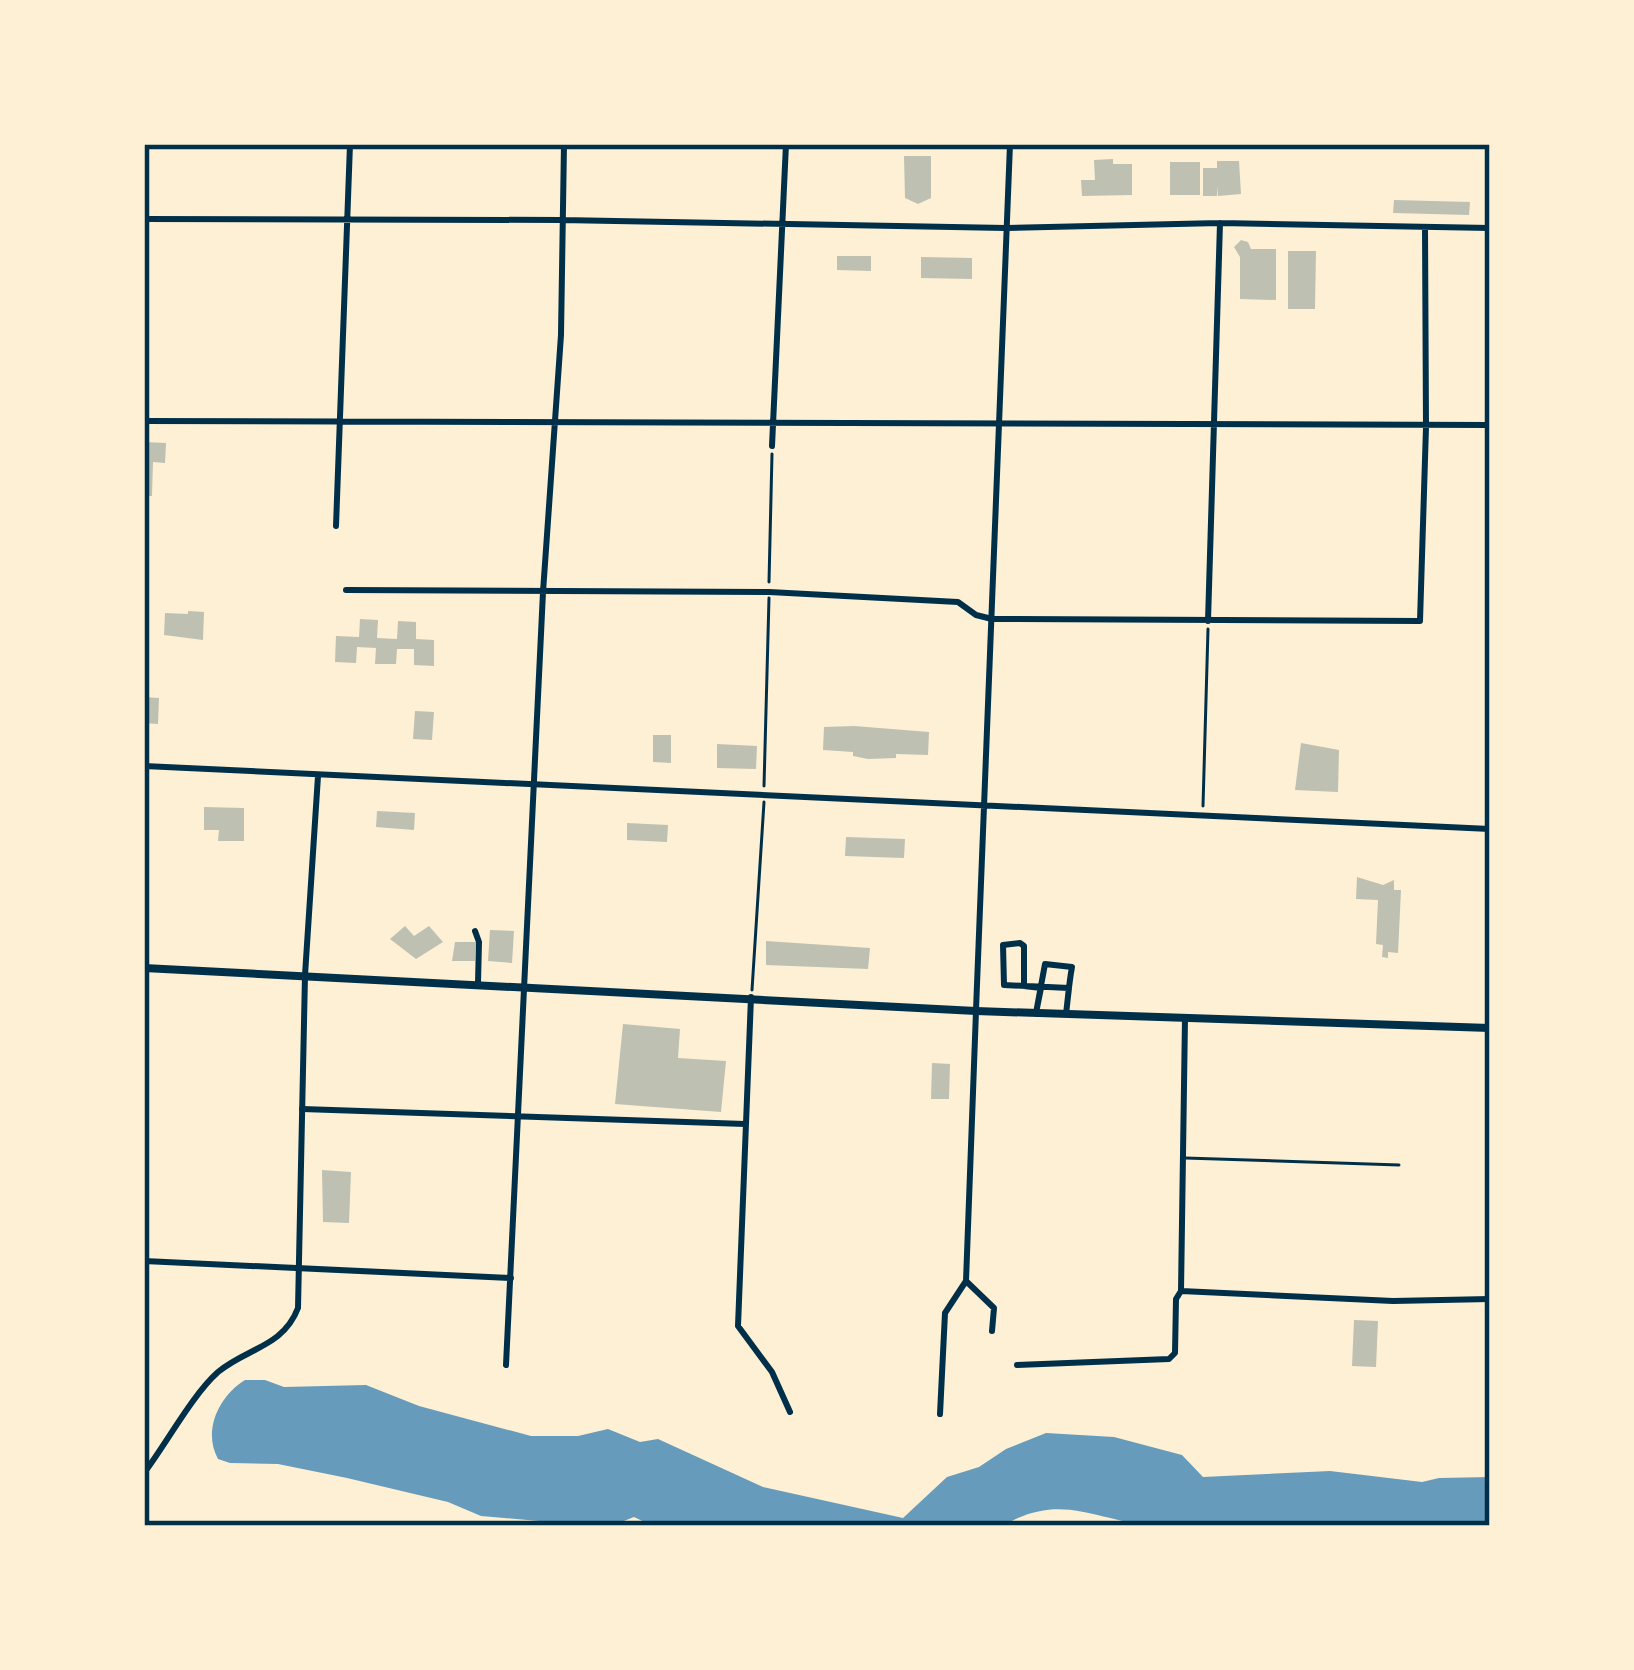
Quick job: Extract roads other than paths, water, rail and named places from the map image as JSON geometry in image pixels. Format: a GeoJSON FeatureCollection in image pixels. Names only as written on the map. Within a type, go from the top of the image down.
{"type":"FeatureCollection","features":[{"type":"Feature","properties":{"kind":"main road"},"geometry":{"type":"LineString","coordinates":[[144,968],[976,1011],[1490,1028]]}},
{"type":"Feature","properties":{"kind":"street"},"geometry":{"type":"LineString","coordinates":[[336,526],[350,144]]}},
{"type":"Feature","properties":{"kind":"street"},"geometry":{"type":"LineString","coordinates":[[506,1365],[543,592],[561,334],[564,144]]}},
{"type":"Feature","properties":{"kind":"street"},"geometry":{"type":"LineString","coordinates":[[772,446],[786,144]]}},
{"type":"Feature","properties":{"kind":"street"},"geometry":{"type":"LineString","coordinates":[[940,1414],[945,1313],[966,1281],[1010,144]]}},
{"type":"Feature","properties":{"kind":"street"},"geometry":{"type":"LineString","coordinates":[[144,219],[1490,228]]}},
{"type":"Feature","properties":{"kind":"street"},"geometry":{"type":"LineString","coordinates":[[1208,622],[1220,223]]}},
{"type":"Feature","properties":{"kind":"street"},"geometry":{"type":"LineString","coordinates":[[346,590],[769,592],[958,602],[992,619],[1420,621],[1425,227]]}},
{"type":"Feature","properties":{"kind":"street"},"geometry":{"type":"LineString","coordinates":[[144,421],[1490,425]]}},
{"type":"Feature","properties":{"kind":"street"},"geometry":{"type":"LineString","coordinates":[[144,766],[1490,829]]}},
{"type":"Feature","properties":{"kind":"street"},"geometry":{"type":"LineString","coordinates":[[144,1473],[217,1374],[285,1332],[298,1308],[305,975],[318,776]]}},
{"type":"Feature","properties":{"kind":"street"},"geometry":{"type":"LineString","coordinates":[[475,931],[478,983]]}},
{"type":"Feature","properties":{"kind":"street"},"geometry":{"type":"LineString","coordinates":[[1024,986],[1024,946],[1003,945],[1001,982],[1024,986],[1041,988],[1069,988]]}},
{"type":"Feature","properties":{"kind":"street"},"geometry":{"type":"LineString","coordinates":[[1036,1013],[1045,964],[1072,967],[1066,1014]]}},
{"type":"Feature","properties":{"kind":"street"},"geometry":{"type":"LineString","coordinates":[[751,998],[738,1326],[772,1372],[790,1412]]}},
{"type":"Feature","properties":{"kind":"street"},"geometry":{"type":"LineString","coordinates":[[1017,1365],[1169,1359],[1174,1353],[1176,1299],[1181,1291],[1185,1018]]}},
{"type":"Feature","properties":{"kind":"street"},"geometry":{"type":"LineString","coordinates":[[302,1109],[745,1124]]}},
{"type":"Feature","properties":{"kind":"street"},"geometry":{"type":"LineString","coordinates":[[144,1262],[511,1278]]}},
{"type":"Feature","properties":{"kind":"street"},"geometry":{"type":"LineString","coordinates":[[966,1281],[994,1308],[992,1331]]}},
{"type":"Feature","properties":{"kind":"street"},"geometry":{"type":"LineString","coordinates":[[1181,1291],[1393,1301],[1490,1299]]}},
{"type":"Feature","properties":{"kind":"lane"},"geometry":{"type":"LineString","coordinates":[[1184,1157],[1400,1165]]}},
{"type":"Feature","properties":{"kind":"water"},"geometry":{"type":"Polygon","coordinates":[[[245,1380],[284,1387],[366,1385],[419,1406],[531,1436],[578,1436],[608,1429],[640,1442],[658,1439],[763,1487],[903,1518],[947,1477],[979,1467],[1006,1449],[1046,1433],[1114,1437],[1182,1455],[1203,1477],[1330,1471],[1422,1482],[1490,1477],[1490,1526],[1179,1527],[1061,1509],[1002,1526],[653,1526],[634,1517],[595,1526],[481,1516],[448,1502],[347,1478],[278,1464],[218,1459],[212,1437],[216,1414],[245,1380]]]}}]}
